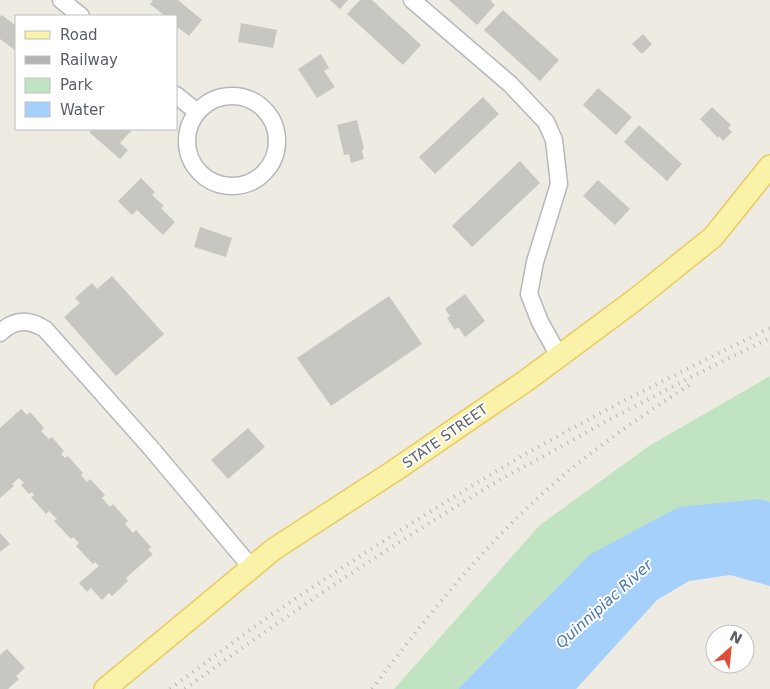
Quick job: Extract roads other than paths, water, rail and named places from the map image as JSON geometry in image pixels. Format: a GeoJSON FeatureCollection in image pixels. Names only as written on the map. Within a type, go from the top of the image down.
{"type":"FeatureCollection","features":[{"type":"Feature","properties":{"kind":"main road","name":"STATE STREET"},"geometry":{"type":"LineString","coordinates":[[105,689],[274,549],[394,471],[559,356],[636,299],[713,237],[770,166]]}},
{"type":"Feature","properties":{"kind":"street"},"geometry":{"type":"LineString","coordinates":[[61,0],[80,15]]}},
{"type":"Feature","properties":{"kind":"street"},"geometry":{"type":"LineString","coordinates":[[412,0],[510,84],[546,122],[554,140],[559,184],[535,262],[529,294],[540,322],[559,356]]}},
{"type":"Feature","properties":{"kind":"street"},"geometry":{"type":"LineString","coordinates":[[235,96],[249,100],[261,107],[270,118],[276,130],[277,145],[273,158],[266,170],[254,180],[239,185],[223,185],[209,180],[197,170],[189,156],[187,141],[189,125],[197,112],[214,100],[235,96]]}},
{"type":"Feature","properties":{"kind":"street"},"geometry":{"type":"LineString","coordinates":[[178,97],[197,112]]}},
{"type":"Feature","properties":{"kind":"street"},"geometry":{"type":"LineString","coordinates":[[0,333],[12,324],[22,321],[31,322],[45,329],[150,448],[251,567]]}},
{"type":"Feature","properties":{"kind":"water","name":"Quinnipiac River"},"geometry":{"type":"Polygon","coordinates":[[[760,499],[770,502],[770,586],[730,575],[689,581],[657,600],[576,689],[458,689],[589,555],[679,507],[760,499]]]}},
{"type":"Feature","properties":{"kind":"railway"},"geometry":{"type":"LineString","coordinates":[[170,689],[271,615],[372,548],[475,484],[584,422],[770,328]]}},
{"type":"Feature","properties":{"kind":"railway"},"geometry":{"type":"LineString","coordinates":[[185,689],[331,587],[496,482],[629,409],[770,338]]}},
{"type":"Feature","properties":{"kind":"railway"},"geometry":{"type":"LineString","coordinates":[[372,689],[459,580],[532,503],[607,441],[694,382]]}}]}
